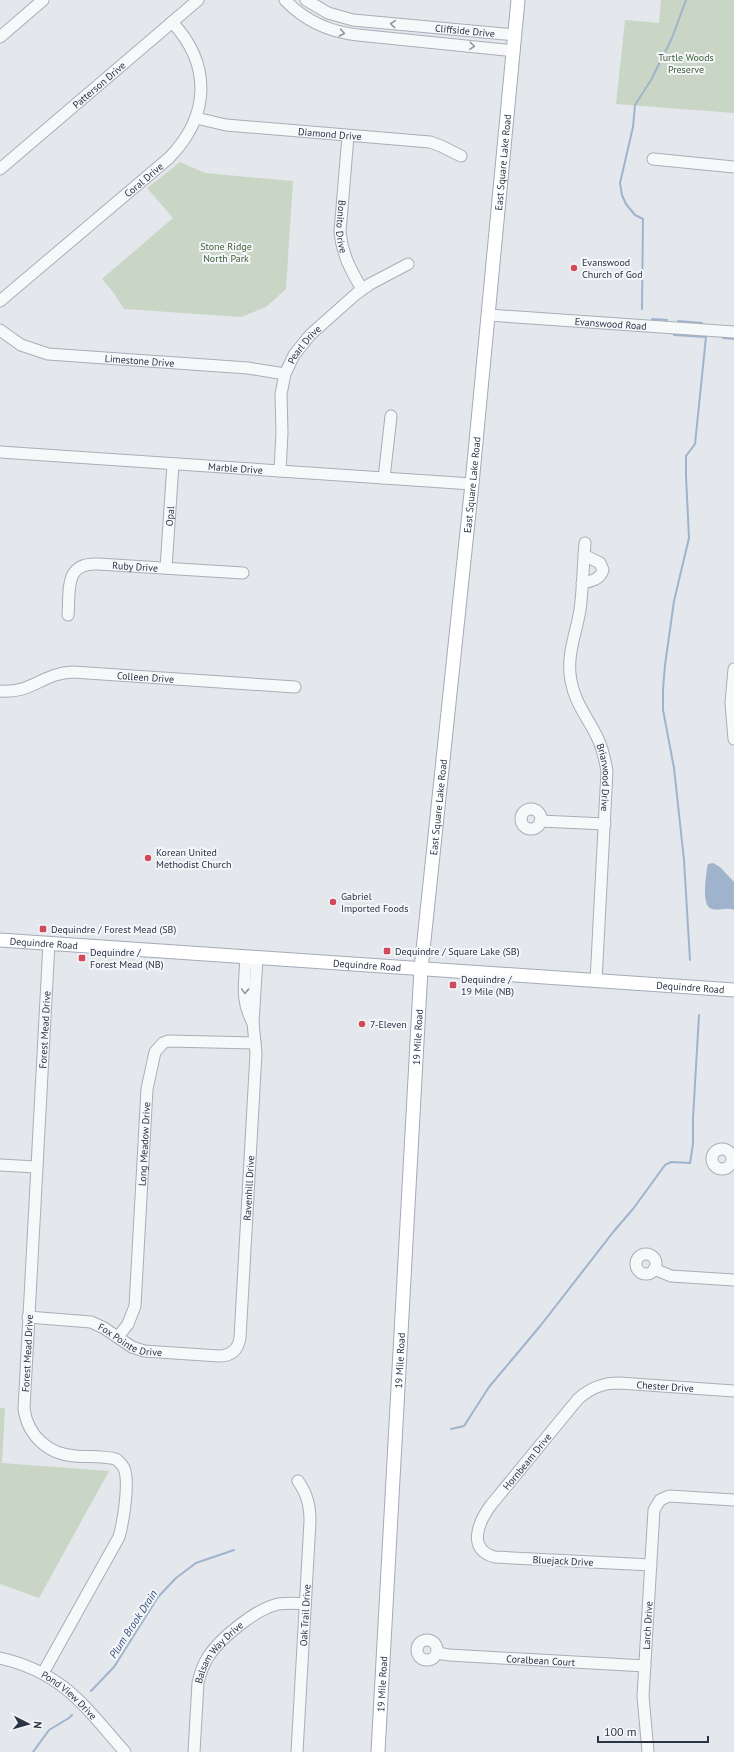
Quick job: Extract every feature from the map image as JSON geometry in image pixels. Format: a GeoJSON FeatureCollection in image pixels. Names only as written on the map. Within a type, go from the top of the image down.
{"type":"FeatureCollection","features":[{"type":"Feature","properties":{"kind":"main road","name":"East Square Lake Road"},"geometry":{"type":"LineString","coordinates":[[421,969],[472,484],[518,0]]}},
{"type":"Feature","properties":{"kind":"main road","name":"Dequindre Road"},"geometry":{"type":"LineString","coordinates":[[0,940],[734,990]]}},
{"type":"Feature","properties":{"kind":"main road","name":"19 Mile Road"},"geometry":{"type":"LineString","coordinates":[[378,1752],[421,969]]}},
{"type":"Feature","properties":{"kind":"street"},"geometry":{"type":"LineString","coordinates":[[0,37],[43,0]]}},
{"type":"Feature","properties":{"kind":"street","name":"Patterson Drive"},"geometry":{"type":"LineString","coordinates":[[0,169],[198,0]]}},
{"type":"Feature","properties":{"kind":"street","name":"Cliffside Drive"},"geometry":{"type":"LineString","coordinates":[[285,0],[301,14],[323,27],[348,34],[514,51]]}},
{"type":"Feature","properties":{"kind":"street","name":"Cliffside Drive"},"geometry":{"type":"LineString","coordinates":[[306,0],[328,13],[353,20],[515,35]]}},
{"type":"Feature","properties":{"kind":"street"},"geometry":{"type":"LineString","coordinates":[[323,27],[328,13]]}},
{"type":"Feature","properties":{"kind":"street","name":"Coral Drive"},"geometry":{"type":"LineString","coordinates":[[0,301],[169,158],[184,142],[196,118],[201,96],[198,68],[188,40],[172,22]]}},
{"type":"Feature","properties":{"kind":"street"},"geometry":{"type":"LineString","coordinates":[[413,40],[414,26]]}},
{"type":"Feature","properties":{"kind":"street","name":"Diamond Drive"},"geometry":{"type":"LineString","coordinates":[[196,118],[226,125],[430,142],[460,156]]}},
{"type":"Feature","properties":{"kind":"street","name":"Bonito Drive"},"geometry":{"type":"LineString","coordinates":[[348,136],[340,222],[341,239],[348,265],[362,289]]}},
{"type":"Feature","properties":{"kind":"street"},"geometry":{"type":"LineString","coordinates":[[653,159],[734,167]]}},
{"type":"Feature","properties":{"kind":"street","name":"Pearl Drive"},"geometry":{"type":"LineString","coordinates":[[280,471],[282,433],[280,399],[285,374],[294,355],[302,344],[362,289],[408,264]]}},
{"type":"Feature","properties":{"kind":"street","name":"Evanswood Road"},"geometry":{"type":"LineString","coordinates":[[488,315],[734,332]]}},
{"type":"Feature","properties":{"kind":"street","name":"Limestone Drive"},"geometry":{"type":"LineString","coordinates":[[0,330],[21,345],[48,354],[248,368],[285,374]]}},
{"type":"Feature","properties":{"kind":"street"},"geometry":{"type":"LineString","coordinates":[[384,478],[391,416]]}},
{"type":"Feature","properties":{"kind":"street","name":"Marble Drive"},"geometry":{"type":"LineString","coordinates":[[0,452],[472,484]]}},
{"type":"Feature","properties":{"kind":"street","name":"Opal"},"geometry":{"type":"LineString","coordinates":[[166,568],[173,464]]}},
{"type":"Feature","properties":{"kind":"street","name":"Briarwood Drive"},"geometry":{"type":"LineString","coordinates":[[585,543],[578,617],[570,650],[569,672],[574,694],[583,713],[599,739],[605,759],[607,784],[596,981]]}},
{"type":"Feature","properties":{"kind":"street"},"geometry":{"type":"LineString","coordinates":[[582,583],[600,577],[604,570],[600,563],[584,555]]}},
{"type":"Feature","properties":{"kind":"street","name":"Ruby Drive"},"geometry":{"type":"LineString","coordinates":[[68,615],[72,577],[79,566],[92,563],[243,573]]}},
{"type":"Feature","properties":{"kind":"street"},"geometry":{"type":"LineString","coordinates":[[734,669],[734,739]]}},
{"type":"Feature","properties":{"kind":"street","name":"Colleen Drive"},"geometry":{"type":"LineString","coordinates":[[0,690],[23,690],[54,674],[73,672],[295,687]]}},
{"type":"Feature","properties":{"kind":"street"},"geometry":{"type":"LineString","coordinates":[[540,821],[605,824]]}},
{"type":"Feature","properties":{"kind":"street","name":"Forest Mead Drive"},"geometry":{"type":"LineString","coordinates":[[43,1673],[119,1537],[124,1516],[126,1481],[124,1468],[116,1459],[74,1456],[58,1452],[44,1445],[32,1433],[25,1418],[24,1409],[28,1317],[49,943]]}},
{"type":"Feature","properties":{"kind":"street","name":"Ravenhill Drive"},"geometry":{"type":"LineString","coordinates":[[233,1352],[239,1344],[240,1338],[255,1043],[253,1023],[246,1011],[245,1001],[252,957]]}},
{"type":"Feature","properties":{"kind":"street","name":"Long Meadow Drive"},"geometry":{"type":"LineString","coordinates":[[118,1337],[128,1324],[135,1306],[147,1089],[156,1052],[163,1043],[168,1041],[255,1043]]}},
{"type":"Feature","properties":{"kind":"street"},"geometry":{"type":"LineString","coordinates":[[0,1165],[36,1167]]}},
{"type":"Feature","properties":{"kind":"street"},"geometry":{"type":"LineString","coordinates":[[654,1269],[671,1276],[734,1280]]}},
{"type":"Feature","properties":{"kind":"street","name":"Fox Pointe Drive"},"geometry":{"type":"LineString","coordinates":[[28,1317],[91,1322],[104,1328],[132,1347],[144,1351],[219,1356],[224,1356],[233,1352]]}},
{"type":"Feature","properties":{"kind":"street","name":"Chester Drive"},"geometry":{"type":"LineString","coordinates":[[596,1386],[619,1383],[734,1391]]}},
{"type":"Feature","properties":{"kind":"street","name":"Hornbeam Drive"},"geometry":{"type":"LineString","coordinates":[[479,1547],[479,1527],[488,1509],[578,1399],[596,1386]]}},
{"type":"Feature","properties":{"kind":"street","name":"Oak Trail Drive"},"geometry":{"type":"LineString","coordinates":[[297,1752],[310,1511],[307,1495],[298,1481]]}},
{"type":"Feature","properties":{"kind":"street","name":"Larch Drive"},"geometry":{"type":"LineString","coordinates":[[648,1752],[643,1704],[653,1516],[656,1505],[660,1500],[669,1496],[734,1500]]}},
{"type":"Feature","properties":{"kind":"street","name":"Bluejack Drive"},"geometry":{"type":"LineString","coordinates":[[479,1547],[482,1552],[495,1557],[650,1566]]}},
{"type":"Feature","properties":{"kind":"street","name":"Balsam Way Drive"},"geometry":{"type":"LineString","coordinates":[[194,1752],[198,1683],[204,1665],[211,1653],[245,1621],[262,1610],[278,1604],[306,1604]]}},
{"type":"Feature","properties":{"kind":"street","name":"Coralbean Court"},"geometry":{"type":"LineString","coordinates":[[437,1653],[449,1655],[645,1666]]}},
{"type":"Feature","properties":{"kind":"street","name":"Pond View Drive"},"geometry":{"type":"LineString","coordinates":[[0,1658],[24,1665],[43,1673],[59,1683],[75,1696],[125,1752]]}},
{"type":"Feature","properties":{"kind":"green space","name":"Turtle Woods Preserve"},"geometry":{"type":"Polygon","coordinates":[[[661,0],[734,0],[734,113],[616,104],[625,20],[659,23],[661,0]]]}},
{"type":"Feature","properties":{"kind":"green space","name":"Stone Ridge North Park"},"geometry":{"type":"Polygon","coordinates":[[[180,162],[205,173],[293,181],[286,289],[266,307],[241,317],[124,309],[102,279],[173,218],[147,188],[180,162]]]}},
{"type":"Feature","properties":{"kind":"green space"},"geometry":{"type":"Polygon","coordinates":[[[0,1408],[5,1408],[2,1463],[109,1471],[39,1598],[0,1584],[0,1408]]]}},
{"type":"Feature","properties":{"kind":"water"},"geometry":{"type":"Polygon","coordinates":[[[713,863],[720,867],[734,882],[734,910],[712,909],[706,903],[705,885],[707,868],[708,864],[713,863]]]}},
{"type":"Feature","properties":{"kind":"waterway"},"geometry":{"type":"LineString","coordinates":[[642,309],[643,219],[635,215],[626,204],[622,195],[620,183],[633,127],[635,105],[651,80],[672,38],[686,0]]}},
{"type":"Feature","properties":{"kind":"waterway"},"geometry":{"type":"LineString","coordinates":[[652,319],[667,320]]}},
{"type":"Feature","properties":{"kind":"waterway"},"geometry":{"type":"LineString","coordinates":[[678,321],[702,323]]}},
{"type":"Feature","properties":{"kind":"waterway"},"geometry":{"type":"LineString","coordinates":[[674,335],[706,337],[695,444],[686,456],[689,538],[674,601],[663,689],[663,710],[674,768],[684,860],[690,960]]}},
{"type":"Feature","properties":{"kind":"waterway"},"geometry":{"type":"LineString","coordinates":[[723,338],[734,339]]}},
{"type":"Feature","properties":{"kind":"waterway"},"geometry":{"type":"LineString","coordinates":[[451,1429],[464,1426],[489,1387],[541,1325],[614,1231],[633,1209],[665,1165],[671,1162],[690,1163],[693,1144],[693,1118],[699,1015]]}},
{"type":"Feature","properties":{"kind":"waterway","name":"Plum Brook Drain"},"geometry":{"type":"LineString","coordinates":[[91,1691],[114,1667],[158,1597],[176,1578],[196,1563],[234,1550]]}},
{"type":"Feature","properties":{"kind":"waterway","name":"Plum Brook Drain"},"geometry":{"type":"LineString","coordinates":[[33,1752],[49,1730],[72,1715]]}},
{"type":"Feature","properties":{"kind":"place","name":"Evanswood Church of God"},"geometry":{"type":"Point","coordinates":[574,268]}},
{"type":"Feature","properties":{"kind":"place","name":"Korean United Methodist Church"},"geometry":{"type":"Point","coordinates":[148,858]}},
{"type":"Feature","properties":{"kind":"place","name":"Gabriel Imported Foods"},"geometry":{"type":"Point","coordinates":[333,902]}},
{"type":"Feature","properties":{"kind":"place","name":"Dequindre / Forest Mead (SB)"},"geometry":{"type":"Point","coordinates":[43,929]}},
{"type":"Feature","properties":{"kind":"place","name":"Dequindre / Square Lake (SB)"},"geometry":{"type":"Point","coordinates":[387,951]}},
{"type":"Feature","properties":{"kind":"place","name":"Dequindre / Forest Mead (NB)"},"geometry":{"type":"Point","coordinates":[82,958]}},
{"type":"Feature","properties":{"kind":"place","name":"Dequindre / 19 Mile (NB)"},"geometry":{"type":"Point","coordinates":[453,985]}},
{"type":"Feature","properties":{"kind":"place","name":"7-Eleven"},"geometry":{"type":"Point","coordinates":[362,1024]}}]}
